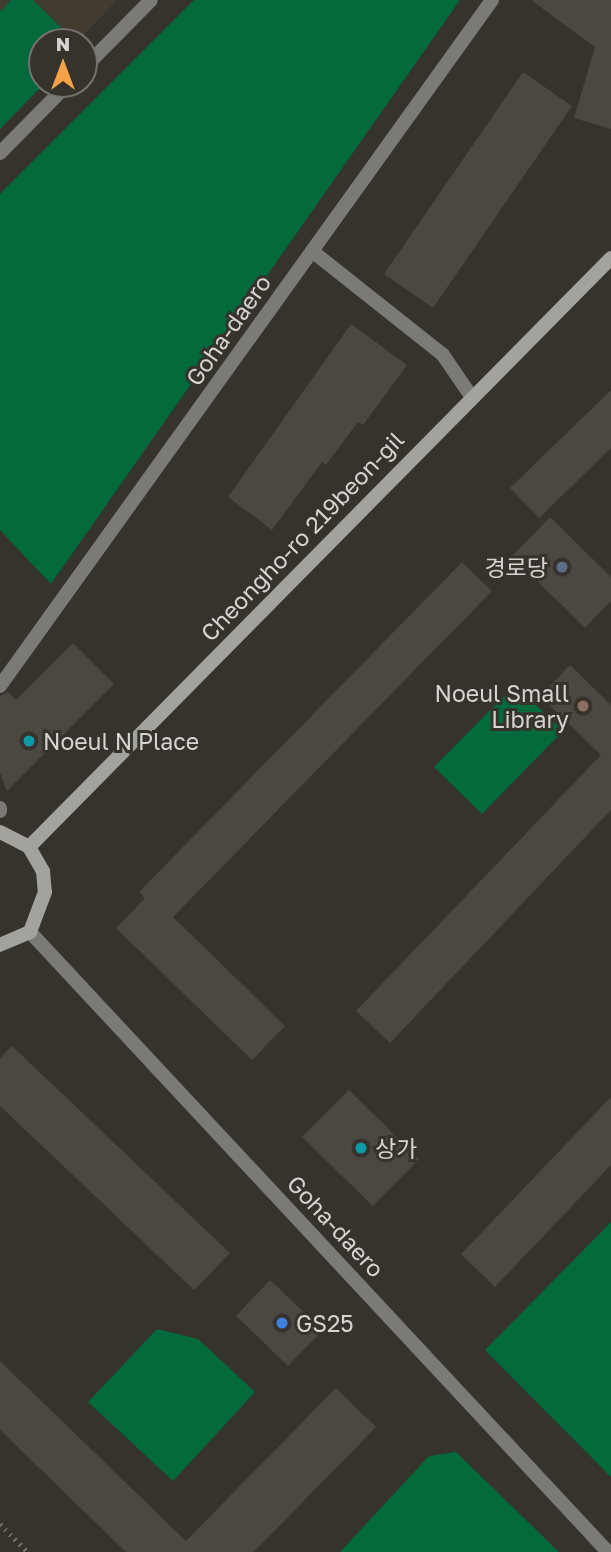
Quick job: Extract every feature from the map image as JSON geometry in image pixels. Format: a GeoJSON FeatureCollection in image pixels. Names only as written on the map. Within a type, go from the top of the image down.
{"type":"FeatureCollection","features":[{"type":"Feature","properties":{"kind":"street"},"geometry":{"type":"LineString","coordinates":[[98,54],[151,0]]}},
{"type":"Feature","properties":{"kind":"street","name":"Goha-daero"},"geometry":{"type":"LineString","coordinates":[[0,686],[492,0]]}},
{"type":"Feature","properties":{"kind":"street"},"geometry":{"type":"LineString","coordinates":[[0,153],[54,98]]}},
{"type":"Feature","properties":{"kind":"street"},"geometry":{"type":"LineString","coordinates":[[312,251],[443,355],[471,396]]}},
{"type":"Feature","properties":{"kind":"street","name":"Cheongho-ro 219beon-gil"},"geometry":{"type":"LineString","coordinates":[[29,847],[471,396],[611,258]]}},
{"type":"Feature","properties":{"kind":"street"},"geometry":{"type":"LineString","coordinates":[[0,832],[29,847],[43,871],[45,892],[30,932],[0,945]]}},
{"type":"Feature","properties":{"kind":"street","name":"Goha-daero"},"geometry":{"type":"LineString","coordinates":[[30,932],[608,1552]]}},
{"type":"Feature","properties":{"kind":"path"},"geometry":{"type":"LineString","coordinates":[[0,1524],[28,1552]]}},
{"type":"Feature","properties":{"kind":"shaded area"},"geometry":{"type":"Polygon","coordinates":[[[0,0],[117,0],[90,28],[28,28],[28,69],[0,123],[0,0]]]}},
{"type":"Feature","properties":{"kind":"green space"},"geometry":{"type":"Polygon","coordinates":[[[11,0],[33,0],[62,28],[28,28],[28,98],[30,98],[0,129],[0,12],[11,0]]]}},
{"type":"Feature","properties":{"kind":"green space"},"geometry":{"type":"Polygon","coordinates":[[[194,0],[460,0],[51,584],[0,530],[0,194],[194,0]]]}},
{"type":"Feature","properties":{"kind":"green space"},"geometry":{"type":"Polygon","coordinates":[[[515,685],[563,731],[482,814],[434,767],[515,685]]]}},
{"type":"Feature","properties":{"kind":"green space"},"geometry":{"type":"Polygon","coordinates":[[[611,1222],[611,1477],[485,1350],[611,1222]]]}},
{"type":"Feature","properties":{"kind":"green space"},"geometry":{"type":"Polygon","coordinates":[[[157,1329],[198,1339],[255,1392],[173,1481],[88,1402],[157,1329]]]}},
{"type":"Feature","properties":{"kind":"green space"},"geometry":{"type":"Polygon","coordinates":[[[456,1452],[559,1552],[340,1552],[429,1456],[456,1452]]]}},
{"type":"Feature","properties":{"kind":"building"},"geometry":{"type":"Polygon","coordinates":[[[531,0],[611,0],[611,129],[574,118],[595,47],[531,0]]]}},
{"type":"Feature","properties":{"kind":"building"},"geometry":{"type":"Polygon","coordinates":[[[523,72],[572,106],[433,308],[384,274],[523,72]]]}},
{"type":"Feature","properties":{"kind":"building"},"geometry":{"type":"Polygon","coordinates":[[[351,324],[407,365],[363,425],[358,422],[326,465],[322,462],[272,530],[228,497],[351,324]]]}},
{"type":"Feature","properties":{"kind":"building"},"geometry":{"type":"Polygon","coordinates":[[[611,390],[611,448],[539,518],[510,488],[611,390]]]}},
{"type":"Feature","properties":{"kind":"building","name":"경로당"},"geometry":{"type":"Polygon","coordinates":[[[550,517],[611,577],[611,601],[585,628],[512,556],[550,517]]]}},
{"type":"Feature","properties":{"kind":"building"},"geometry":{"type":"Polygon","coordinates":[[[462,562],[492,591],[173,917],[285,1026],[252,1060],[116,928],[145,898],[139,892],[462,562]]]}},
{"type":"Feature","properties":{"kind":"building","name":"Noeul N Place"},"geometry":{"type":"Polygon","coordinates":[[[73,643],[114,684],[7,791],[0,773],[0,696],[8,692],[16,700],[73,643]]]}},
{"type":"Feature","properties":{"kind":"building"},"geometry":{"type":"Polygon","coordinates":[[[570,665],[611,705],[611,810],[390,1043],[356,1011],[601,755],[540,696],[570,665]]]}},
{"type":"Feature","properties":{"kind":"building"},"geometry":{"type":"Polygon","coordinates":[[[12,1046],[230,1253],[194,1290],[0,1106],[0,1058],[12,1046]]]}},
{"type":"Feature","properties":{"kind":"building","name":"상가"},"geometry":{"type":"Polygon","coordinates":[[[349,1090],[419,1159],[373,1206],[302,1137],[349,1090]]]}},
{"type":"Feature","properties":{"kind":"building"},"geometry":{"type":"Polygon","coordinates":[[[611,1097],[611,1165],[495,1287],[461,1254],[611,1097]]]}},
{"type":"Feature","properties":{"kind":"building"},"geometry":{"type":"Polygon","coordinates":[[[270,1280],[323,1330],[288,1366],[236,1316],[270,1280]]]}},
{"type":"Feature","properties":{"kind":"building"},"geometry":{"type":"Polygon","coordinates":[[[0,1361],[186,1541],[336,1388],[376,1427],[254,1552],[126,1552],[0,1430],[0,1361]]]}},
{"type":"Feature","properties":{"kind":"place","name":"경로당"},"geometry":{"type":"Point","coordinates":[562,567]}},
{"type":"Feature","properties":{"kind":"place","name":"Noeul Small Library"},"geometry":{"type":"Point","coordinates":[583,706]}},
{"type":"Feature","properties":{"kind":"place","name":"Noeul N Place"},"geometry":{"type":"Point","coordinates":[29,741]}},
{"type":"Feature","properties":{"kind":"place","name":"상가"},"geometry":{"type":"Point","coordinates":[361,1148]}},
{"type":"Feature","properties":{"kind":"place","name":"GS25"},"geometry":{"type":"Point","coordinates":[282,1323]}}]}
